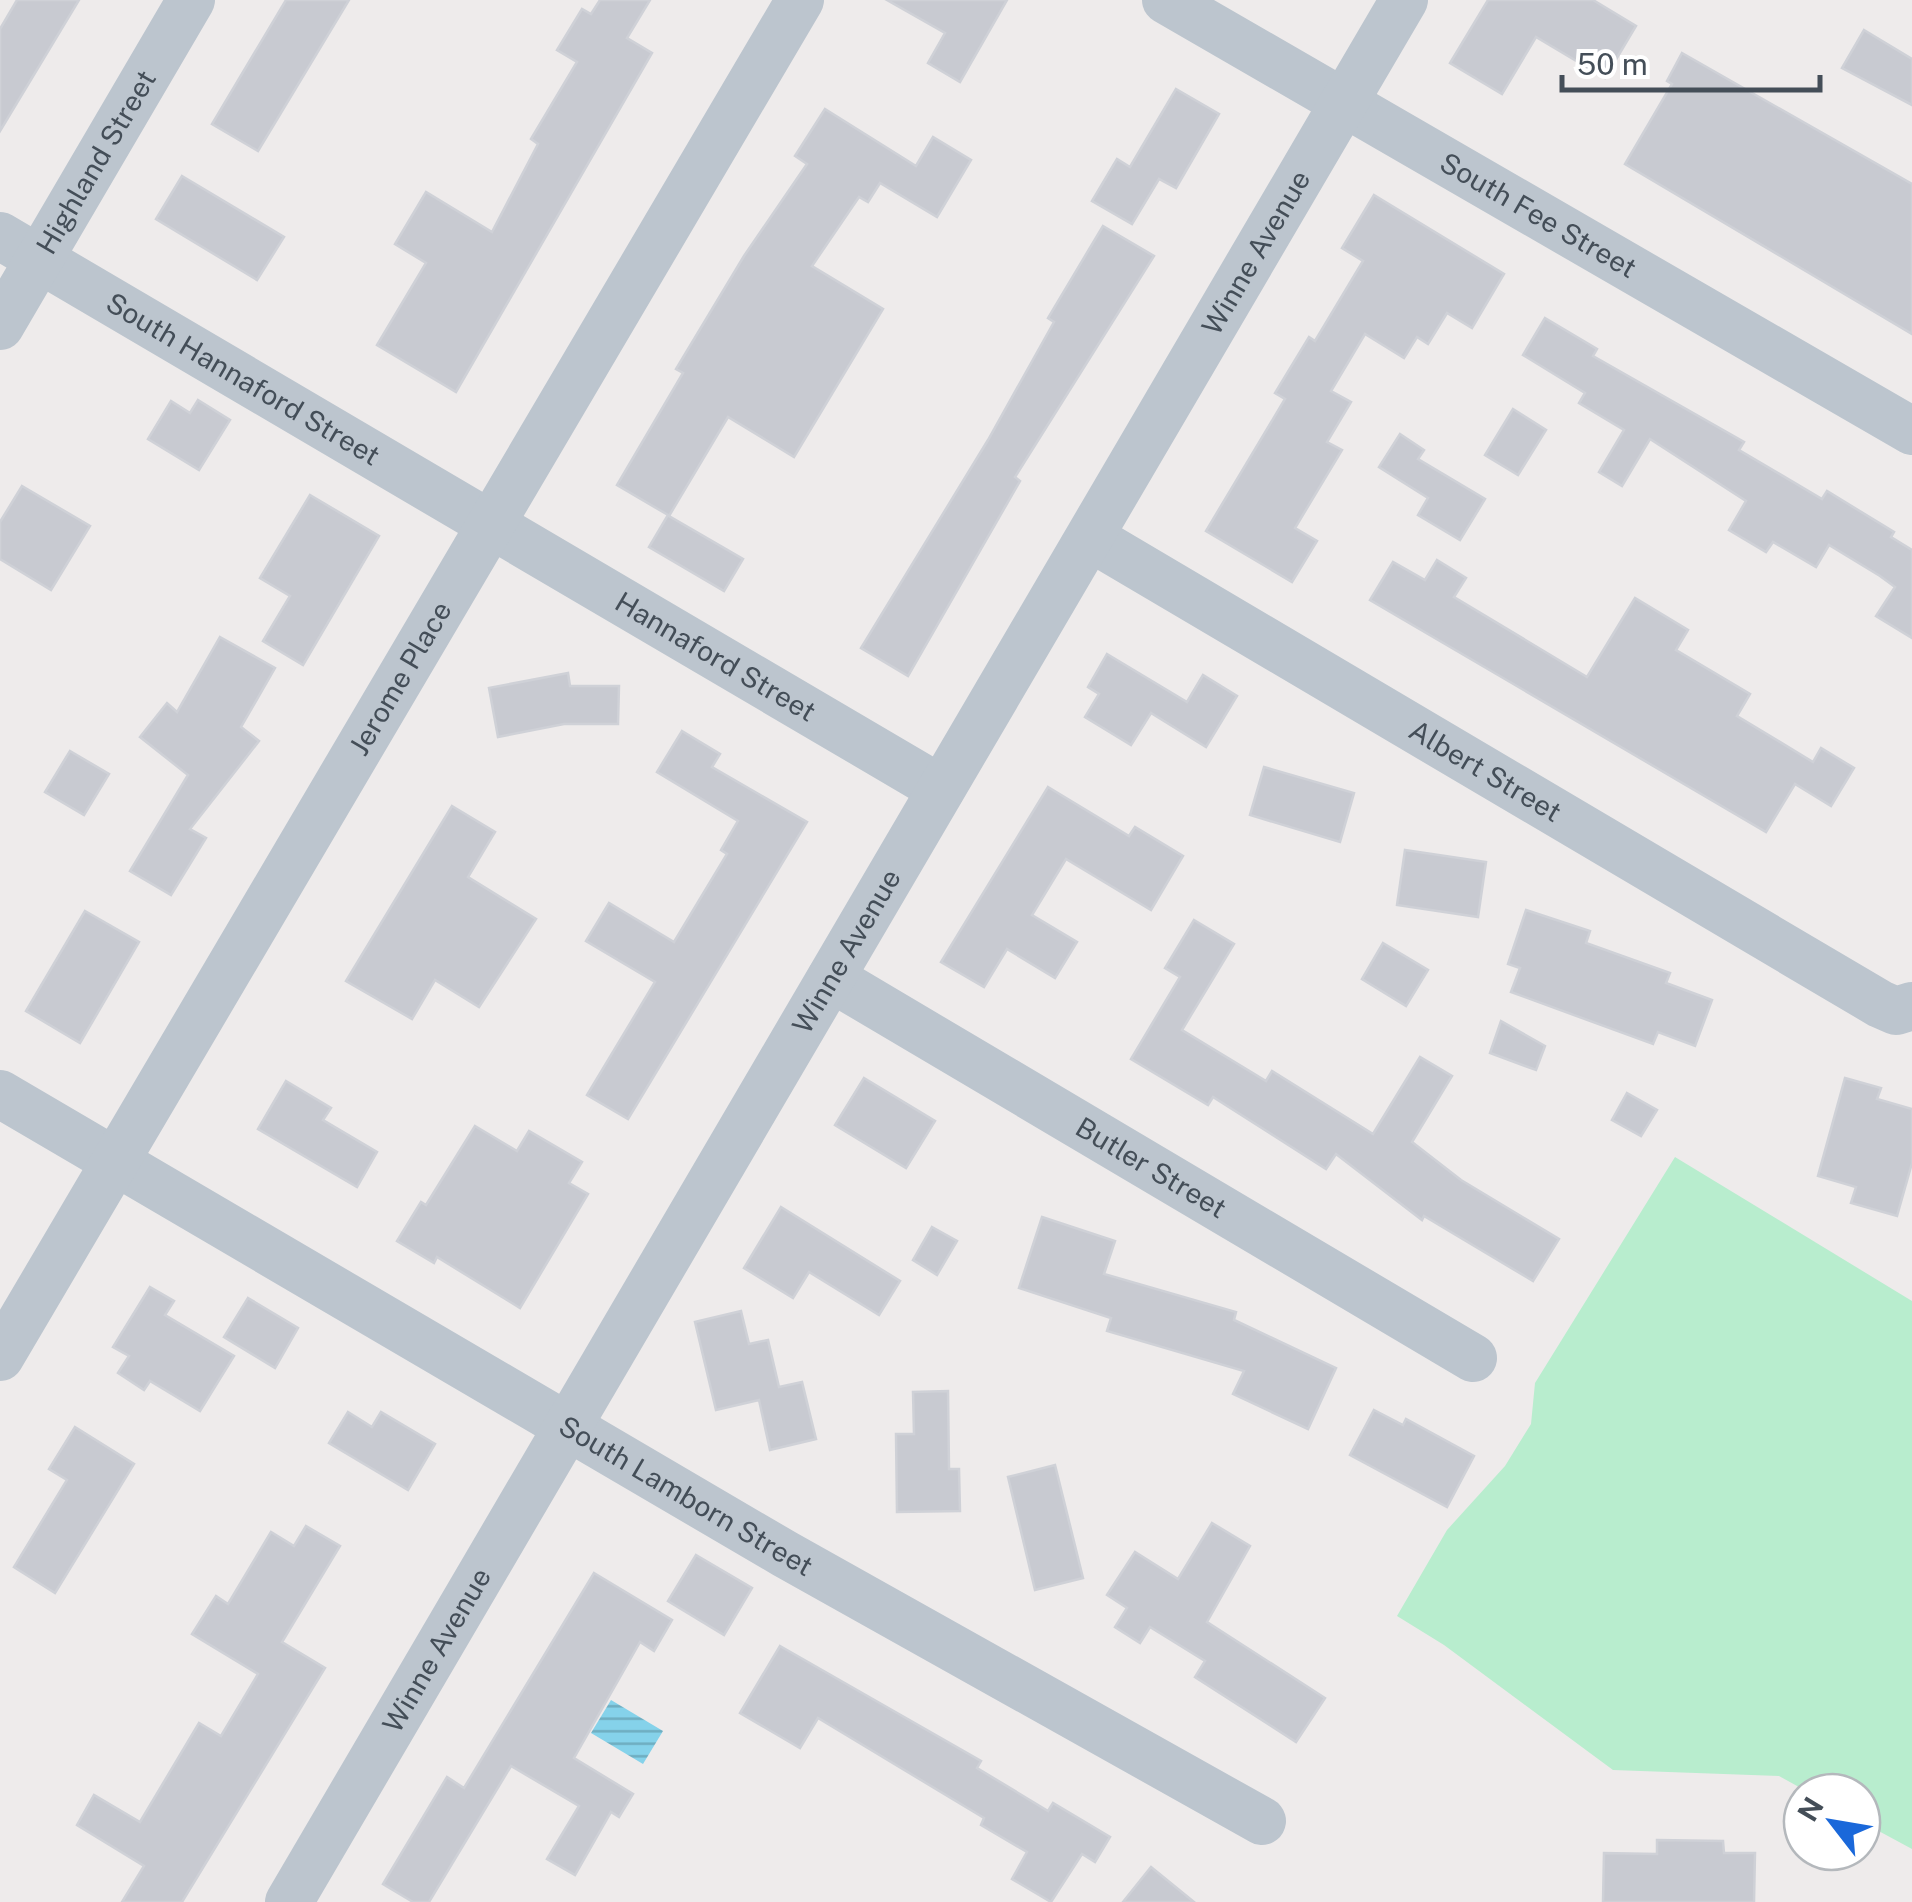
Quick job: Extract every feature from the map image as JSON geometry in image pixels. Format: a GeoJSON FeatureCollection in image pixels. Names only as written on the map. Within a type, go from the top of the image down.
{"type":"FeatureCollection","features":[{"type":"Feature","properties":{"kind":"street","name":"Highland Street"},"geometry":{"type":"LineString","coordinates":[[0,326],[19,247],[191,0]]}},
{"type":"Feature","properties":{"kind":"street","name":"Jerome Place"},"geometry":{"type":"LineString","coordinates":[[0,1357],[800,0]]}},
{"type":"Feature","properties":{"kind":"street","name":"South Fee Street"},"geometry":{"type":"LineString","coordinates":[[1166,0],[1912,432]]}},
{"type":"Feature","properties":{"kind":"street","name":"Winne Avenue"},"geometry":{"type":"LineString","coordinates":[[289,1902],[1404,0]]}},
{"type":"Feature","properties":{"kind":"street","name":"South Hannaford Street"},"geometry":{"type":"LineString","coordinates":[[19,247],[488,524]]}},
{"type":"Feature","properties":{"kind":"street","name":"Hannaford Street"},"geometry":{"type":"LineString","coordinates":[[488,524],[941,789]]}},
{"type":"Feature","properties":{"kind":"street","name":"Albert Street"},"geometry":{"type":"LineString","coordinates":[[1090,538],[1896,1005]]}},
{"type":"Feature","properties":{"kind":"street","name":"Butler Street"},"geometry":{"type":"LineString","coordinates":[[830,978],[1473,1358]]}},
{"type":"Feature","properties":{"kind":"street","name":"South Lamborn Street"},"geometry":{"type":"LineString","coordinates":[[0,1094],[565,1426],[1262,1820]]}},
{"type":"Feature","properties":{"kind":"green space"},"geometry":{"type":"Polygon","coordinates":[[[1675,1157],[1912,1301],[1912,1849],[1882,1833],[1882,1772],[1782,1772],[1782,1778],[1613,1770],[1444,1645],[1397,1616],[1447,1530],[1505,1466],[1531,1424],[1535,1383],[1675,1157]]]}},
{"type":"Feature","properties":{"kind":"water"},"geometry":{"type":"Polygon","coordinates":[[[611,1700],[663,1731],[643,1764],[591,1733],[611,1700]]]}},
{"type":"Feature","properties":{"kind":"building"},"geometry":{"type":"Polygon","coordinates":[[[17,0],[79,0],[0,131],[0,29],[17,0]]]}},
{"type":"Feature","properties":{"kind":"building"},"geometry":{"type":"Polygon","coordinates":[[[286,0],[349,0],[258,151],[212,124],[286,0]]]}},
{"type":"Feature","properties":{"kind":"building"},"geometry":{"type":"Polygon","coordinates":[[[600,0],[650,0],[627,38],[652,53],[456,392],[377,345],[426,263],[395,244],[426,192],[492,232],[538,144],[531,139],[577,62],[557,50],[582,9],[591,14],[600,0]]]}},
{"type":"Feature","properties":{"kind":"building"},"geometry":{"type":"Polygon","coordinates":[[[887,0],[1007,0],[960,82],[928,63],[945,33],[887,0]]]}},
{"type":"Feature","properties":{"kind":"building"},"geometry":{"type":"Polygon","coordinates":[[[1488,0],[1593,0],[1636,26],[1605,78],[1536,37],[1502,94],[1450,63],[1488,0]]]}},
{"type":"Feature","properties":{"kind":"building"},"geometry":{"type":"Polygon","coordinates":[[[1864,30],[1912,59],[1912,105],[1842,68],[1864,30]]]}},
{"type":"Feature","properties":{"kind":"building"},"geometry":{"type":"Polygon","coordinates":[[[1682,53],[1912,184],[1912,334],[1625,164],[1672,84],[1667,81],[1682,53]]]}},
{"type":"Feature","properties":{"kind":"building"},"geometry":{"type":"Polygon","coordinates":[[[1176,89],[1219,114],[1176,188],[1159,179],[1132,224],[1092,201],[1117,159],[1130,167],[1176,89]]]}},
{"type":"Feature","properties":{"kind":"building"},"geometry":{"type":"Polygon","coordinates":[[[825,109],[916,166],[933,137],[971,160],[937,217],[880,183],[868,202],[859,197],[812,266],[883,309],[794,457],[728,417],[669,516],[743,559],[724,591],[649,547],[668,515],[617,485],[683,373],[676,369],[744,256],[807,164],[795,156],[825,109]]]}},
{"type":"Feature","properties":{"kind":"building"},"geometry":{"type":"Polygon","coordinates":[[[182,176],[284,237],[257,280],[156,219],[182,176]]]}},
{"type":"Feature","properties":{"kind":"building"},"geometry":{"type":"Polygon","coordinates":[[[1374,195],[1504,274],[1472,328],[1447,313],[1428,344],[1417,337],[1404,358],[1365,334],[1331,391],[1351,402],[1327,442],[1342,450],[1295,528],[1317,541],[1292,582],[1206,531],[1285,399],[1275,393],[1309,337],[1315,341],[1363,261],[1342,248],[1374,195]]]}},
{"type":"Feature","properties":{"kind":"building"},"geometry":{"type":"Polygon","coordinates":[[[1103,226],[1154,256],[1015,477],[1020,481],[908,676],[861,648],[988,440],[1054,322],[1048,318],[1103,226]]]}},
{"type":"Feature","properties":{"kind":"building"},"geometry":{"type":"Polygon","coordinates":[[[1545,318],[1597,349],[1593,356],[1744,442],[1739,450],[1822,499],[1827,491],[1894,532],[1891,537],[1912,550],[1912,638],[1876,616],[1895,587],[1829,545],[1816,567],[1773,542],[1766,552],[1729,530],[1746,501],[1650,439],[1622,486],[1599,472],[1624,430],[1579,403],[1585,393],[1523,355],[1545,318]]]}},
{"type":"Feature","properties":{"kind":"building"},"geometry":{"type":"Polygon","coordinates":[[[198,400],[230,420],[199,470],[148,439],[171,401],[190,413],[198,400]]]}},
{"type":"Feature","properties":{"kind":"building"},"geometry":{"type":"Polygon","coordinates":[[[1513,409],[1546,430],[1518,475],[1485,455],[1513,409]]]}},
{"type":"Feature","properties":{"kind":"building"},"geometry":{"type":"Polygon","coordinates":[[[1400,434],[1424,450],[1418,459],[1485,499],[1460,540],[1418,515],[1428,498],[1379,467],[1400,434]]]}},
{"type":"Feature","properties":{"kind":"building"},"geometry":{"type":"Polygon","coordinates":[[[22,486],[90,526],[51,590],[0,559],[0,522],[22,486]]]}},
{"type":"Feature","properties":{"kind":"building"},"geometry":{"type":"Polygon","coordinates":[[[310,495],[379,536],[303,665],[263,641],[290,596],[260,578],[310,495]]]}},
{"type":"Feature","properties":{"kind":"building"},"geometry":{"type":"Polygon","coordinates":[[[1437,560],[1466,578],[1454,597],[1587,677],[1635,598],[1688,630],[1676,650],[1750,694],[1737,716],[1813,762],[1821,748],[1854,768],[1831,806],[1795,784],[1766,832],[1370,600],[1393,562],[1425,580],[1437,560]]]}},
{"type":"Feature","properties":{"kind":"building"},"geometry":{"type":"Polygon","coordinates":[[[220,637],[275,668],[241,727],[259,741],[190,829],[206,838],[171,895],[130,871],[188,775],[140,737],[167,703],[177,712],[220,637]]]}},
{"type":"Feature","properties":{"kind":"building"},"geometry":{"type":"Polygon","coordinates":[[[1107,654],[1187,702],[1203,675],[1237,696],[1206,747],[1151,713],[1131,745],[1085,717],[1099,694],[1088,687],[1107,654]]]}},
{"type":"Feature","properties":{"kind":"building"},"geometry":{"type":"Polygon","coordinates":[[[568,673],[570,686],[619,686],[618,724],[564,724],[498,737],[489,688],[568,673]]]}},
{"type":"Feature","properties":{"kind":"building"},"geometry":{"type":"Polygon","coordinates":[[[682,731],[720,754],[712,767],[807,822],[628,1119],[587,1095],[655,982],[586,941],[609,903],[674,942],[727,854],[721,850],[738,821],[657,772],[682,731]]]}},
{"type":"Feature","properties":{"kind":"building"},"geometry":{"type":"Polygon","coordinates":[[[70,751],[109,774],[84,815],[45,792],[70,751]]]}},
{"type":"Feature","properties":{"kind":"building"},"geometry":{"type":"Polygon","coordinates":[[[1264,767],[1354,793],[1340,842],[1250,815],[1264,767]]]}},
{"type":"Feature","properties":{"kind":"building"},"geometry":{"type":"Polygon","coordinates":[[[1048,787],[1129,836],[1135,827],[1183,856],[1151,910],[1066,859],[1032,915],[1077,942],[1055,978],[1007,949],[984,987],[941,962],[1048,787]]]}},
{"type":"Feature","properties":{"kind":"building"},"geometry":{"type":"Polygon","coordinates":[[[452,806],[495,832],[468,877],[536,919],[479,1007],[435,980],[412,1019],[346,981],[452,806]]]}},
{"type":"Feature","properties":{"kind":"building"},"geometry":{"type":"Polygon","coordinates":[[[1405,850],[1486,862],[1478,917],[1397,905],[1405,850]]]}},
{"type":"Feature","properties":{"kind":"building"},"geometry":{"type":"Polygon","coordinates":[[[1526,910],[1590,931],[1586,943],[1670,973],[1666,983],[1712,1000],[1695,1046],[1658,1032],[1653,1044],[1511,992],[1520,968],[1508,964],[1526,910]]]}},
{"type":"Feature","properties":{"kind":"building"},"geometry":{"type":"Polygon","coordinates":[[[85,911],[139,942],[80,1043],[26,1011],[85,911]]]}},
{"type":"Feature","properties":{"kind":"building"},"geometry":{"type":"Polygon","coordinates":[[[1194,920],[1234,944],[1182,1030],[1266,1081],[1272,1071],[1373,1134],[1420,1057],[1452,1076],[1412,1142],[1461,1180],[1559,1239],[1533,1281],[1424,1216],[1422,1220],[1336,1154],[1326,1169],[1213,1097],[1208,1105],[1131,1059],[1180,977],[1165,968],[1194,920]]]}},
{"type":"Feature","properties":{"kind":"building"},"geometry":{"type":"Polygon","coordinates":[[[1383,943],[1428,970],[1406,1006],[1362,979],[1383,943]]]}},
{"type":"Feature","properties":{"kind":"building"},"geometry":{"type":"Polygon","coordinates":[[[1501,1021],[1545,1046],[1536,1070],[1490,1053],[1501,1021]]]}},
{"type":"Feature","properties":{"kind":"building"},"geometry":{"type":"Polygon","coordinates":[[[864,1078],[935,1121],[906,1168],[835,1125],[864,1078]]]}},
{"type":"Feature","properties":{"kind":"building"},"geometry":{"type":"Polygon","coordinates":[[[1845,1078],[1881,1088],[1877,1099],[1912,1109],[1912,1163],[1897,1216],[1851,1203],[1856,1187],[1818,1176],[1845,1078]]]}},
{"type":"Feature","properties":{"kind":"building"},"geometry":{"type":"Polygon","coordinates":[[[286,1081],[331,1108],[323,1120],[377,1152],[357,1187],[258,1129],[286,1081]]]}},
{"type":"Feature","properties":{"kind":"building"},"geometry":{"type":"Polygon","coordinates":[[[1627,1093],[1657,1110],[1641,1136],[1612,1120],[1627,1093]]]}},
{"type":"Feature","properties":{"kind":"building"},"geometry":{"type":"Polygon","coordinates":[[[475,1126],[517,1151],[529,1131],[582,1162],[569,1183],[588,1194],[520,1308],[437,1257],[434,1263],[397,1241],[421,1202],[426,1205],[475,1126]]]}},
{"type":"Feature","properties":{"kind":"building"},"geometry":{"type":"Polygon","coordinates":[[[781,1207],[900,1281],[879,1315],[809,1272],[793,1298],[744,1268],[781,1207]]]}},
{"type":"Feature","properties":{"kind":"building"},"geometry":{"type":"Polygon","coordinates":[[[1042,1217],[1115,1241],[1104,1274],[1236,1312],[1234,1320],[1336,1368],[1308,1429],[1233,1394],[1244,1371],[1107,1331],[1111,1318],[1019,1288],[1042,1217]]]}},
{"type":"Feature","properties":{"kind":"building"},"geometry":{"type":"Polygon","coordinates":[[[932,1227],[957,1241],[937,1275],[913,1260],[932,1227]]]}},
{"type":"Feature","properties":{"kind":"building"},"geometry":{"type":"Polygon","coordinates":[[[150,1287],[174,1301],[165,1315],[234,1356],[200,1411],[150,1381],[144,1390],[118,1373],[129,1356],[113,1347],[150,1287]]]}},
{"type":"Feature","properties":{"kind":"building"},"geometry":{"type":"Polygon","coordinates":[[[248,1298],[298,1328],[275,1368],[224,1337],[248,1298]]]}},
{"type":"Feature","properties":{"kind":"building"},"geometry":{"type":"Polygon","coordinates":[[[741,1311],[749,1344],[768,1340],[779,1387],[802,1382],[816,1439],[770,1450],[759,1400],[716,1410],[695,1322],[741,1311]]]}},
{"type":"Feature","properties":{"kind":"building"},"geometry":{"type":"Polygon","coordinates":[[[948,1391],[949,1469],[959,1469],[960,1511],[897,1512],[896,1434],[914,1434],[913,1392],[948,1391]]]}},
{"type":"Feature","properties":{"kind":"building"},"geometry":{"type":"Polygon","coordinates":[[[1374,1410],[1403,1425],[1406,1419],[1474,1456],[1447,1507],[1350,1455],[1374,1410]]]}},
{"type":"Feature","properties":{"kind":"building"},"geometry":{"type":"Polygon","coordinates":[[[348,1412],[372,1427],[381,1412],[435,1444],[408,1490],[329,1443],[348,1412]]]}},
{"type":"Feature","properties":{"kind":"building"},"geometry":{"type":"Polygon","coordinates":[[[75,1427],[134,1464],[55,1593],[14,1567],[67,1480],[49,1469],[75,1427]]]}},
{"type":"Feature","properties":{"kind":"building"},"geometry":{"type":"Polygon","coordinates":[[[1055,1465],[1083,1578],[1035,1590],[1008,1477],[1055,1465]]]}},
{"type":"Feature","properties":{"kind":"building"},"geometry":{"type":"Polygon","coordinates":[[[1212,1523],[1250,1546],[1207,1622],[1325,1698],[1296,1742],[1195,1677],[1205,1661],[1150,1627],[1140,1643],[1115,1627],[1127,1608],[1107,1595],[1135,1552],[1178,1579],[1212,1523]]]}},
{"type":"Feature","properties":{"kind":"building"},"geometry":{"type":"Polygon","coordinates":[[[306,1526],[340,1546],[282,1642],[325,1668],[182,1902],[122,1902],[144,1866],[77,1825],[94,1795],[140,1822],[199,1723],[221,1736],[258,1674],[192,1634],[216,1596],[228,1604],[271,1532],[294,1546],[306,1526]]]}},
{"type":"Feature","properties":{"kind":"building"},"geometry":{"type":"Polygon","coordinates":[[[696,1555],[752,1588],[724,1635],[668,1601],[696,1555]]]}},
{"type":"Feature","properties":{"kind":"building"},"geometry":{"type":"Polygon","coordinates":[[[594,1573],[672,1620],[654,1651],[640,1642],[574,1758],[633,1794],[619,1817],[611,1812],[575,1875],[547,1859],[579,1806],[511,1766],[429,1902],[413,1902],[383,1884],[447,1777],[464,1788],[594,1573]]]}},
{"type":"Feature","properties":{"kind":"building"},"geometry":{"type":"Polygon","coordinates":[[[780,1646],[981,1761],[977,1768],[1048,1811],[1053,1803],[1110,1837],[1095,1862],[1082,1854],[1051,1902],[1012,1879],[1027,1852],[981,1825],[984,1818],[818,1718],[800,1748],[740,1713],[780,1646]]]}},
{"type":"Feature","properties":{"kind":"building"},"geometry":{"type":"Polygon","coordinates":[[[1657,1840],[1723,1841],[1724,1853],[1755,1853],[1754,1902],[1603,1902],[1604,1853],[1657,1854],[1657,1840]]]}},
{"type":"Feature","properties":{"kind":"building"},"geometry":{"type":"Polygon","coordinates":[[[1151,1867],[1194,1902],[1123,1902],[1151,1867]]]}}]}
